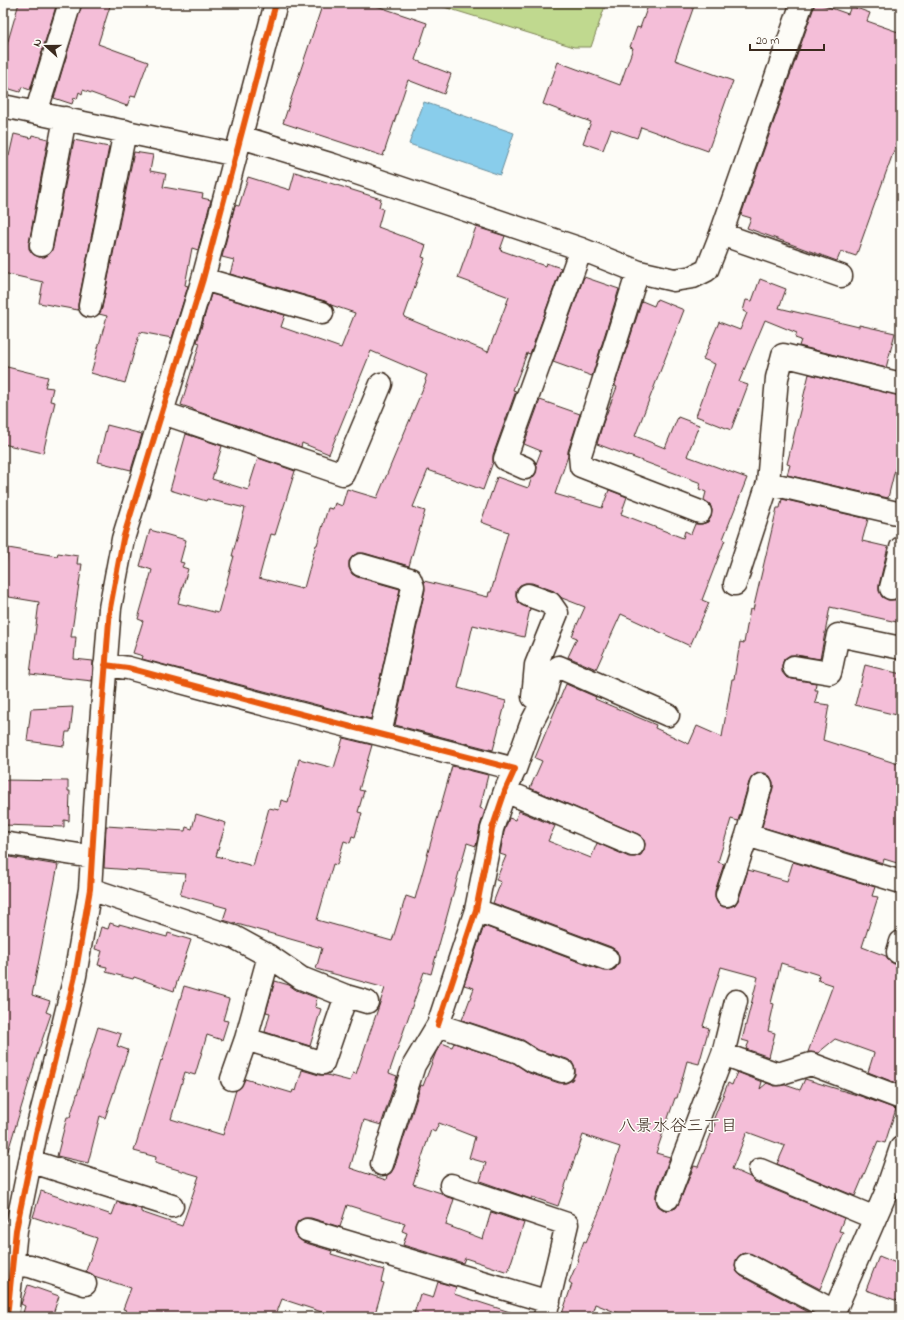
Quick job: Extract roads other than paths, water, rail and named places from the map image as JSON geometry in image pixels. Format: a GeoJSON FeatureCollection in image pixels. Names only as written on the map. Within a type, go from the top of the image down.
{"type":"FeatureCollection","features":[{"type":"Feature","properties":{"kind":"street"},"geometry":{"type":"LineString","coordinates":[[36,113],[70,3]]}},
{"type":"Feature","properties":{"kind":"street"},"geometry":{"type":"LineString","coordinates":[[7,1317],[9,1273],[16,1230],[30,1161],[75,976],[90,889],[110,608],[123,539],[203,279],[276,3]]}},
{"type":"Feature","properties":{"kind":"street"},"geometry":{"type":"LineString","coordinates":[[3,106],[125,132],[239,146],[333,165],[581,249],[639,272],[674,280],[693,277],[707,270],[802,3]]}},
{"type":"Feature","properties":{"kind":"street"},"geometry":{"type":"LineString","coordinates":[[41,246],[65,118]]}},
{"type":"Feature","properties":{"kind":"street"},"geometry":{"type":"LineString","coordinates":[[90,306],[125,132]]}},
{"type":"Feature","properties":{"kind":"street"},"geometry":{"type":"LineString","coordinates":[[721,234],[841,276]]}},
{"type":"Feature","properties":{"kind":"street"},"geometry":{"type":"LineString","coordinates":[[525,468],[505,458],[581,249]]}},
{"type":"Feature","properties":{"kind":"street"},"geometry":{"type":"LineString","coordinates":[[639,272],[580,455],[581,466],[700,512]]}},
{"type":"Feature","properties":{"kind":"street"},"geometry":{"type":"LineString","coordinates":[[203,279],[322,313]]}},
{"type":"Feature","properties":{"kind":"street"},"geometry":{"type":"LineString","coordinates":[[735,584],[768,483],[777,378],[783,355],[901,384]]}},
{"type":"Feature","properties":{"kind":"street"},"geometry":{"type":"LineString","coordinates":[[163,413],[343,474],[381,384]]}},
{"type":"Feature","properties":{"kind":"street"},"geometry":{"type":"LineString","coordinates":[[768,483],[901,514]]}},
{"type":"Feature","properties":{"kind":"street"},"geometry":{"type":"LineString","coordinates":[[891,588],[901,548]]}},
{"type":"Feature","properties":{"kind":"street"},"geometry":{"type":"LineString","coordinates":[[361,565],[410,579],[413,587],[380,734]]}},
{"type":"Feature","properties":{"kind":"street"},"geometry":{"type":"LineString","coordinates":[[528,595],[550,603],[557,613],[536,666],[532,722]]}},
{"type":"Feature","properties":{"kind":"street"},"geometry":{"type":"LineString","coordinates":[[794,667],[830,673],[838,635],[901,648]]}},
{"type":"Feature","properties":{"kind":"street"},"geometry":{"type":"LineString","coordinates":[[105,665],[128,668],[515,769]]}},
{"type":"Feature","properties":{"kind":"street"},"geometry":{"type":"LineString","coordinates":[[382,1164],[414,1065],[438,1025],[476,910],[492,829],[532,722],[544,699],[550,674],[560,667],[668,715]]}},
{"type":"Feature","properties":{"kind":"street"},"geometry":{"type":"LineString","coordinates":[[727,895],[747,835],[761,785]]}},
{"type":"Feature","properties":{"kind":"street"},"geometry":{"type":"LineString","coordinates":[[505,792],[633,845]]}},
{"type":"Feature","properties":{"kind":"street"},"geometry":{"type":"LineString","coordinates":[[747,835],[901,882]]}},
{"type":"Feature","properties":{"kind":"street"},"geometry":{"type":"LineString","coordinates":[[3,843],[92,857]]}},
{"type":"Feature","properties":{"kind":"street"},"geometry":{"type":"LineString","coordinates":[[90,889],[234,937],[269,956],[301,978],[346,996],[367,1002]]}},
{"type":"Feature","properties":{"kind":"street"},"geometry":{"type":"LineString","coordinates":[[476,910],[607,959]]}},
{"type":"Feature","properties":{"kind":"street"},"geometry":{"type":"LineString","coordinates":[[232,1080],[246,1039],[269,956]]}},
{"type":"Feature","properties":{"kind":"street"},"geometry":{"type":"LineString","coordinates":[[246,1039],[323,1063],[346,996]]}},
{"type":"Feature","properties":{"kind":"street"},"geometry":{"type":"LineString","coordinates":[[668,1198],[723,1054],[736,1000]]}},
{"type":"Feature","properties":{"kind":"street"},"geometry":{"type":"LineString","coordinates":[[438,1025],[518,1052],[533,1061],[563,1071]]}},
{"type":"Feature","properties":{"kind":"street"},"geometry":{"type":"LineString","coordinates":[[723,1054],[778,1074],[812,1064],[901,1098]]}},
{"type":"Feature","properties":{"kind":"street"},"geometry":{"type":"LineString","coordinates":[[747,1265],[833,1314],[875,1218],[893,1198],[901,1148]]}},
{"type":"Feature","properties":{"kind":"street"},"geometry":{"type":"LineString","coordinates":[[30,1161],[172,1206]]}},
{"type":"Feature","properties":{"kind":"street"},"geometry":{"type":"LineString","coordinates":[[760,1170],[875,1218]]}},
{"type":"Feature","properties":{"kind":"street"},"geometry":{"type":"LineString","coordinates":[[307,1230],[547,1310],[567,1224],[451,1185]]}},
{"type":"Feature","properties":{"kind":"street"},"geometry":{"type":"LineString","coordinates":[[9,1273],[30,1266],[85,1284]]}},
{"type":"Feature","properties":{"kind":"water"},"geometry":{"type":"Polygon","coordinates":[[[424,102],[514,133],[500,175],[409,144],[424,102]]]}},
{"type":"Feature","properties":{"kind":"district","name":"八景水谷三丁目"},"geometry":{"type":"Point","coordinates":[678,1126]}}]}
